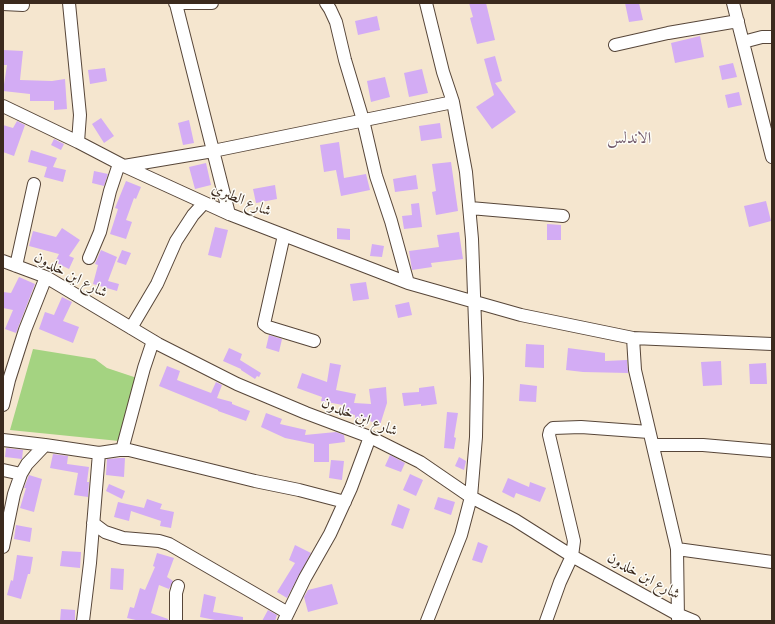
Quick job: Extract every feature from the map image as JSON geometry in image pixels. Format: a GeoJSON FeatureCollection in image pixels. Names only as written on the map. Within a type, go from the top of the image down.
{"type":"FeatureCollection","features":[{"type":"Feature","properties":{"kind":"street"},"geometry":{"type":"LineString","coordinates":[[69,3],[80,115],[78,142]]}},
{"type":"Feature","properties":{"kind":"street"},"geometry":{"type":"LineString","coordinates":[[212,3],[175,3],[229,214]]}},
{"type":"Feature","properties":{"kind":"street"},"geometry":{"type":"LineString","coordinates":[[326,3],[336,22],[345,60],[363,120],[376,176],[391,221],[408,283]]}},
{"type":"Feature","properties":{"kind":"street"},"geometry":{"type":"LineString","coordinates":[[426,3],[452,102],[466,172],[470,208],[476,303],[477,378],[476,437],[471,497],[461,535],[427,621]]}},
{"type":"Feature","properties":{"kind":"street"},"geometry":{"type":"LineString","coordinates":[[733,3],[772,157]]}},
{"type":"Feature","properties":{"kind":"street"},"geometry":{"type":"LineString","coordinates":[[3,4],[23,5]]}},
{"type":"Feature","properties":{"kind":"street"},"geometry":{"type":"LineString","coordinates":[[615,45],[668,33],[738,21]]}},
{"type":"Feature","properties":{"kind":"street"},"geometry":{"type":"LineString","coordinates":[[743,42],[762,37],[772,37]]}},
{"type":"Feature","properties":{"kind":"street"},"geometry":{"type":"LineString","coordinates":[[89,258],[100,232],[110,191],[122,165],[213,151],[452,102]]}},
{"type":"Feature","properties":{"kind":"street","name":"شارع الطبري"},"geometry":{"type":"LineString","coordinates":[[3,106],[122,165],[229,214],[408,283],[521,315],[633,338],[772,344]]}},
{"type":"Feature","properties":{"kind":"street"},"geometry":{"type":"LineString","coordinates":[[16,266],[34,184]]}},
{"type":"Feature","properties":{"kind":"street"},"geometry":{"type":"LineString","coordinates":[[131,328],[157,284],[176,241],[193,215],[204,203]]}},
{"type":"Feature","properties":{"kind":"street"},"geometry":{"type":"LineString","coordinates":[[470,208],[562,216]]}},
{"type":"Feature","properties":{"kind":"street"},"geometry":{"type":"LineString","coordinates":[[284,235],[264,324],[268,327],[314,341]]}},
{"type":"Feature","properties":{"kind":"street","name":"شارع ابن خلدون"},"geometry":{"type":"LineString","coordinates":[[3,261],[46,278],[153,341],[237,384],[306,413],[370,437],[420,462],[471,497],[515,520],[572,556],[678,617],[694,621]]}},
{"type":"Feature","properties":{"kind":"street"},"geometry":{"type":"LineString","coordinates":[[3,405],[24,330],[46,278]]}},
{"type":"Feature","properties":{"kind":"street"},"geometry":{"type":"LineString","coordinates":[[633,338],[635,370],[649,432],[654,445],[677,549],[678,617]]}},
{"type":"Feature","properties":{"kind":"street"},"geometry":{"type":"LineString","coordinates":[[122,450],[144,368],[153,341]]}},
{"type":"Feature","properties":{"kind":"street"},"geometry":{"type":"LineString","coordinates":[[546,621],[560,582],[572,556],[574,547],[573,532],[548,435],[550,431],[553,428],[581,427],[649,432]]}},
{"type":"Feature","properties":{"kind":"street"},"geometry":{"type":"LineString","coordinates":[[93,522],[105,532],[114,536],[135,540],[160,541],[169,544],[286,617],[305,578],[330,534],[345,502],[370,437]]}},
{"type":"Feature","properties":{"kind":"street"},"geometry":{"type":"LineString","coordinates":[[3,440],[99,453],[122,450],[147,453],[248,480],[299,490],[345,502]]}},
{"type":"Feature","properties":{"kind":"street"},"geometry":{"type":"LineString","coordinates":[[654,445],[703,445],[772,451]]}},
{"type":"Feature","properties":{"kind":"street"},"geometry":{"type":"LineString","coordinates":[[3,547],[14,494],[20,474],[27,464],[45,446]]}},
{"type":"Feature","properties":{"kind":"street"},"geometry":{"type":"LineString","coordinates":[[83,621],[99,453]]}},
{"type":"Feature","properties":{"kind":"street"},"geometry":{"type":"LineString","coordinates":[[3,470],[20,474]]}},
{"type":"Feature","properties":{"kind":"street"},"geometry":{"type":"LineString","coordinates":[[677,549],[772,562]]}},
{"type":"Feature","properties":{"kind":"street"},"geometry":{"type":"LineString","coordinates":[[176,621],[176,593],[178,586]]}},
{"type":"Feature","properties":{"kind":"green space"},"geometry":{"type":"Polygon","coordinates":[[[33,349],[95,359],[107,368],[140,379],[119,441],[10,430],[33,349]]]}},
{"type":"Feature","properties":{"kind":"building"},"geometry":{"type":"Polygon","coordinates":[[[469,3],[486,3],[495,40],[477,44],[470,18],[473,17],[469,3]]]}},
{"type":"Feature","properties":{"kind":"building"},"geometry":{"type":"Polygon","coordinates":[[[625,3],[639,3],[643,20],[629,22],[625,3]]]}},
{"type":"Feature","properties":{"kind":"building"},"geometry":{"type":"Polygon","coordinates":[[[377,16],[380,30],[358,35],[355,21],[377,16]]]}},
{"type":"Feature","properties":{"kind":"building"},"geometry":{"type":"Polygon","coordinates":[[[700,36],[704,57],[675,63],[671,43],[700,36]]]}},
{"type":"Feature","properties":{"kind":"building"},"geometry":{"type":"Polygon","coordinates":[[[3,50],[23,51],[20,80],[52,81],[65,79],[67,109],[54,110],[54,101],[30,101],[30,94],[3,91],[7,65],[3,65],[3,50]]]}},
{"type":"Feature","properties":{"kind":"building"},"geometry":{"type":"Polygon","coordinates":[[[495,56],[502,81],[495,83],[516,112],[492,129],[476,107],[494,95],[484,59],[495,56]]]}},
{"type":"Feature","properties":{"kind":"building"},"geometry":{"type":"Polygon","coordinates":[[[733,63],[737,77],[722,80],[719,66],[733,63]]]}},
{"type":"Feature","properties":{"kind":"building"},"geometry":{"type":"Polygon","coordinates":[[[105,68],[107,81],[90,84],[88,70],[105,68]]]}},
{"type":"Feature","properties":{"kind":"building"},"geometry":{"type":"Polygon","coordinates":[[[422,69],[428,93],[409,97],[404,73],[422,69]]]}},
{"type":"Feature","properties":{"kind":"building"},"geometry":{"type":"Polygon","coordinates":[[[385,77],[390,97],[371,102],[367,81],[385,77]]]}},
{"type":"Feature","properties":{"kind":"building"},"geometry":{"type":"Polygon","coordinates":[[[739,92],[742,105],[728,108],[725,95],[739,92]]]}},
{"type":"Feature","properties":{"kind":"building"},"geometry":{"type":"Polygon","coordinates":[[[101,118],[114,136],[104,143],[92,124],[101,118]]]}},
{"type":"Feature","properties":{"kind":"building"},"geometry":{"type":"Polygon","coordinates":[[[189,120],[194,143],[183,145],[178,123],[189,120]]]}},
{"type":"Feature","properties":{"kind":"building"},"geometry":{"type":"Polygon","coordinates":[[[17,121],[25,125],[14,156],[3,152],[3,125],[13,128],[17,121]]]}},
{"type":"Feature","properties":{"kind":"building"},"geometry":{"type":"Polygon","coordinates":[[[440,123],[442,138],[421,141],[419,126],[440,123]]]}},
{"type":"Feature","properties":{"kind":"building"},"geometry":{"type":"Polygon","coordinates":[[[54,139],[64,144],[61,150],[51,145],[54,139]]]}},
{"type":"Feature","properties":{"kind":"building"},"geometry":{"type":"Polygon","coordinates":[[[339,142],[344,178],[366,174],[370,190],[341,196],[336,170],[324,172],[320,145],[339,142]]]}},
{"type":"Feature","properties":{"kind":"building"},"geometry":{"type":"Polygon","coordinates":[[[31,150],[57,158],[53,167],[66,170],[63,182],[44,177],[47,167],[28,162],[31,150]]]}},
{"type":"Feature","properties":{"kind":"building"},"geometry":{"type":"Polygon","coordinates":[[[451,162],[458,211],[436,215],[432,192],[436,191],[432,164],[451,162]]]}},
{"type":"Feature","properties":{"kind":"building"},"geometry":{"type":"Polygon","coordinates":[[[206,163],[211,185],[195,189],[189,167],[206,163]]]}},
{"type":"Feature","properties":{"kind":"building"},"geometry":{"type":"Polygon","coordinates":[[[94,171],[108,174],[104,186],[92,183],[94,171]]]}},
{"type":"Feature","properties":{"kind":"building"},"geometry":{"type":"Polygon","coordinates":[[[416,175],[418,189],[395,192],[393,179],[416,175]]]}},
{"type":"Feature","properties":{"kind":"building"},"geometry":{"type":"Polygon","coordinates":[[[126,181],[141,187],[136,199],[134,198],[126,220],[132,222],[126,239],[110,234],[118,209],[115,208],[126,181]]]}},
{"type":"Feature","properties":{"kind":"building"},"geometry":{"type":"Polygon","coordinates":[[[275,185],[277,199],[256,203],[253,189],[275,185]]]}},
{"type":"Feature","properties":{"kind":"building"},"geometry":{"type":"Polygon","coordinates":[[[766,201],[771,221],[749,227],[744,206],[766,201]]]}},
{"type":"Feature","properties":{"kind":"building"},"geometry":{"type":"Polygon","coordinates":[[[419,203],[422,227],[404,229],[402,216],[412,215],[411,204],[419,203]]]}},
{"type":"Feature","properties":{"kind":"building"},"geometry":{"type":"Polygon","coordinates":[[[547,224],[561,225],[561,240],[547,240],[547,224]]]}},
{"type":"Feature","properties":{"kind":"building"},"geometry":{"type":"Polygon","coordinates":[[[215,227],[228,230],[221,258],[208,255],[215,227]]]}},
{"type":"Feature","properties":{"kind":"building"},"geometry":{"type":"Polygon","coordinates":[[[62,228],[80,240],[69,256],[74,258],[69,269],[55,262],[59,254],[29,246],[33,231],[56,237],[62,228]]]}},
{"type":"Feature","properties":{"kind":"building"},"geometry":{"type":"Polygon","coordinates":[[[337,228],[350,229],[350,240],[337,239],[337,228]]]}},
{"type":"Feature","properties":{"kind":"building"},"geometry":{"type":"Polygon","coordinates":[[[459,232],[463,259],[431,263],[432,267],[412,270],[409,251],[439,247],[437,235],[459,232]]]}},
{"type":"Feature","properties":{"kind":"building"},"geometry":{"type":"Polygon","coordinates":[[[372,244],[384,246],[382,257],[370,256],[372,244]]]}},
{"type":"Feature","properties":{"kind":"building"},"geometry":{"type":"Polygon","coordinates":[[[101,250],[117,257],[108,281],[119,284],[117,291],[93,284],[98,265],[95,264],[101,250]]]}},
{"type":"Feature","properties":{"kind":"building"},"geometry":{"type":"Polygon","coordinates":[[[122,250],[131,253],[126,265],[117,262],[122,250]]]}},
{"type":"Feature","properties":{"kind":"building"},"geometry":{"type":"Polygon","coordinates":[[[19,277],[35,284],[16,333],[5,329],[13,310],[3,308],[3,292],[11,293],[19,277]]]}},
{"type":"Feature","properties":{"kind":"building"},"geometry":{"type":"Polygon","coordinates":[[[366,282],[369,299],[353,301],[350,284],[366,282]]]}},
{"type":"Feature","properties":{"kind":"building"},"geometry":{"type":"Polygon","coordinates":[[[62,297],[72,302],[63,321],[79,327],[73,343],[39,329],[45,312],[54,315],[62,297]]]}},
{"type":"Feature","properties":{"kind":"building"},"geometry":{"type":"Polygon","coordinates":[[[409,302],[412,315],[398,318],[395,305],[409,302]]]}},
{"type":"Feature","properties":{"kind":"building"},"geometry":{"type":"Polygon","coordinates":[[[269,335],[282,339],[279,352],[266,348],[269,335]]]}},
{"type":"Feature","properties":{"kind":"building"},"geometry":{"type":"Polygon","coordinates":[[[526,344],[544,345],[544,368],[525,367],[526,344]]]}},
{"type":"Feature","properties":{"kind":"building"},"geometry":{"type":"Polygon","coordinates":[[[229,348],[242,354],[240,360],[261,373],[259,377],[257,376],[255,379],[241,369],[223,361],[229,348]]]}},
{"type":"Feature","properties":{"kind":"building"},"geometry":{"type":"Polygon","coordinates":[[[568,348],[605,353],[605,361],[627,360],[628,373],[566,370],[568,348]]]}},
{"type":"Feature","properties":{"kind":"building"},"geometry":{"type":"Polygon","coordinates":[[[721,361],[722,385],[703,386],[701,362],[721,361]]]}},
{"type":"Feature","properties":{"kind":"building"},"geometry":{"type":"Polygon","coordinates":[[[330,363],[341,365],[336,390],[356,394],[354,403],[371,404],[369,389],[386,387],[387,403],[380,425],[362,418],[355,418],[355,415],[342,412],[343,405],[321,401],[322,397],[297,388],[302,373],[327,382],[330,363]]]}},
{"type":"Feature","properties":{"kind":"building"},"geometry":{"type":"Polygon","coordinates":[[[766,363],[767,384],[750,384],[749,364],[766,363]]]}},
{"type":"Feature","properties":{"kind":"building"},"geometry":{"type":"Polygon","coordinates":[[[167,366],[180,371],[177,380],[211,393],[216,382],[222,385],[217,398],[232,402],[232,404],[250,411],[246,421],[159,386],[167,366]]]}},
{"type":"Feature","properties":{"kind":"building"},"geometry":{"type":"Polygon","coordinates":[[[520,384],[537,386],[536,402],[519,401],[520,384]]]}},
{"type":"Feature","properties":{"kind":"building"},"geometry":{"type":"Polygon","coordinates":[[[434,386],[437,404],[404,406],[402,393],[419,392],[419,388],[434,386]]]}},
{"type":"Feature","properties":{"kind":"building"},"geometry":{"type":"Polygon","coordinates":[[[447,412],[458,413],[454,437],[456,438],[454,449],[444,448],[447,412]]]}},
{"type":"Feature","properties":{"kind":"building"},"geometry":{"type":"Polygon","coordinates":[[[266,413],[282,419],[280,424],[306,430],[305,435],[336,432],[344,435],[345,442],[329,444],[329,462],[314,462],[314,444],[285,438],[261,427],[266,413]]]}},
{"type":"Feature","properties":{"kind":"building"},"geometry":{"type":"Polygon","coordinates":[[[6,448],[23,450],[22,459],[5,457],[6,448]]]}},
{"type":"Feature","properties":{"kind":"building"},"geometry":{"type":"Polygon","coordinates":[[[53,454],[68,456],[67,464],[89,467],[87,482],[89,482],[88,497],[74,495],[78,473],[50,468],[53,454]]]}},
{"type":"Feature","properties":{"kind":"building"},"geometry":{"type":"Polygon","coordinates":[[[390,455],[405,463],[401,472],[385,466],[390,455]]]}},
{"type":"Feature","properties":{"kind":"building"},"geometry":{"type":"Polygon","coordinates":[[[459,457],[466,461],[464,470],[455,466],[459,457]]]}},
{"type":"Feature","properties":{"kind":"building"},"geometry":{"type":"Polygon","coordinates":[[[125,458],[124,477],[106,475],[107,459],[125,458]]]}},
{"type":"Feature","properties":{"kind":"building"},"geometry":{"type":"Polygon","coordinates":[[[331,460],[344,461],[342,480],[329,478],[331,460]]]}},
{"type":"Feature","properties":{"kind":"building"},"geometry":{"type":"Polygon","coordinates":[[[410,474],[423,480],[416,496],[403,490],[410,474]]]}},
{"type":"Feature","properties":{"kind":"building"},"geometry":{"type":"Polygon","coordinates":[[[29,475],[42,479],[34,512],[20,508],[26,488],[24,488],[29,475]]]}},
{"type":"Feature","properties":{"kind":"building"},"geometry":{"type":"Polygon","coordinates":[[[508,478],[529,487],[530,482],[546,488],[540,502],[516,493],[514,498],[502,492],[508,478]]]}},
{"type":"Feature","properties":{"kind":"building"},"geometry":{"type":"Polygon","coordinates":[[[109,484],[125,491],[122,499],[106,491],[109,484]]]}},
{"type":"Feature","properties":{"kind":"building"},"geometry":{"type":"Polygon","coordinates":[[[438,497],[455,502],[451,515],[434,509],[438,497]]]}},
{"type":"Feature","properties":{"kind":"building"},"geometry":{"type":"Polygon","coordinates":[[[147,499],[162,504],[160,509],[174,512],[171,528],[160,526],[161,521],[131,511],[129,521],[114,517],[118,502],[144,508],[147,499]]]}},
{"type":"Feature","properties":{"kind":"building"},"geometry":{"type":"Polygon","coordinates":[[[398,504],[410,509],[403,529],[391,525],[398,504]]]}},
{"type":"Feature","properties":{"kind":"building"},"geometry":{"type":"Polygon","coordinates":[[[16,525],[32,528],[30,542],[14,539],[16,525]]]}},
{"type":"Feature","properties":{"kind":"building"},"geometry":{"type":"Polygon","coordinates":[[[478,542],[488,546],[482,563],[472,560],[478,542]]]}},
{"type":"Feature","properties":{"kind":"building"},"geometry":{"type":"Polygon","coordinates":[[[295,545],[311,553],[287,598],[277,592],[295,563],[289,560],[295,545]]]}},
{"type":"Feature","properties":{"kind":"building"},"geometry":{"type":"Polygon","coordinates":[[[62,551],[81,552],[80,568],[60,566],[62,551]]]}},
{"type":"Feature","properties":{"kind":"building"},"geometry":{"type":"Polygon","coordinates":[[[157,553],[174,558],[167,577],[173,581],[169,589],[159,585],[151,613],[168,619],[168,621],[140,621],[127,618],[130,607],[134,608],[140,588],[145,590],[155,567],[153,566],[157,553]]]}},
{"type":"Feature","properties":{"kind":"building"},"geometry":{"type":"Polygon","coordinates":[[[17,555],[33,557],[30,574],[28,574],[21,599],[7,595],[11,580],[13,581],[17,555]]]}},
{"type":"Feature","properties":{"kind":"building"},"geometry":{"type":"Polygon","coordinates":[[[111,568],[124,569],[123,590],[110,589],[111,568]]]}},
{"type":"Feature","properties":{"kind":"building"},"geometry":{"type":"Polygon","coordinates":[[[332,584],[338,604],[308,612],[304,597],[308,590],[332,584]]]}},
{"type":"Feature","properties":{"kind":"building"},"geometry":{"type":"Polygon","coordinates":[[[204,594],[216,597],[213,612],[243,617],[243,621],[220,621],[200,617],[204,594]]]}},
{"type":"Feature","properties":{"kind":"building"},"geometry":{"type":"Polygon","coordinates":[[[61,609],[75,610],[75,621],[60,621],[61,609]]]}},
{"type":"Feature","properties":{"kind":"building"},"geometry":{"type":"Polygon","coordinates":[[[268,610],[277,615],[275,621],[262,621],[268,610]]]}},
{"type":"Feature","properties":{"kind":"district","name":"الاندلس"},"geometry":{"type":"Point","coordinates":[629,140]}}]}
